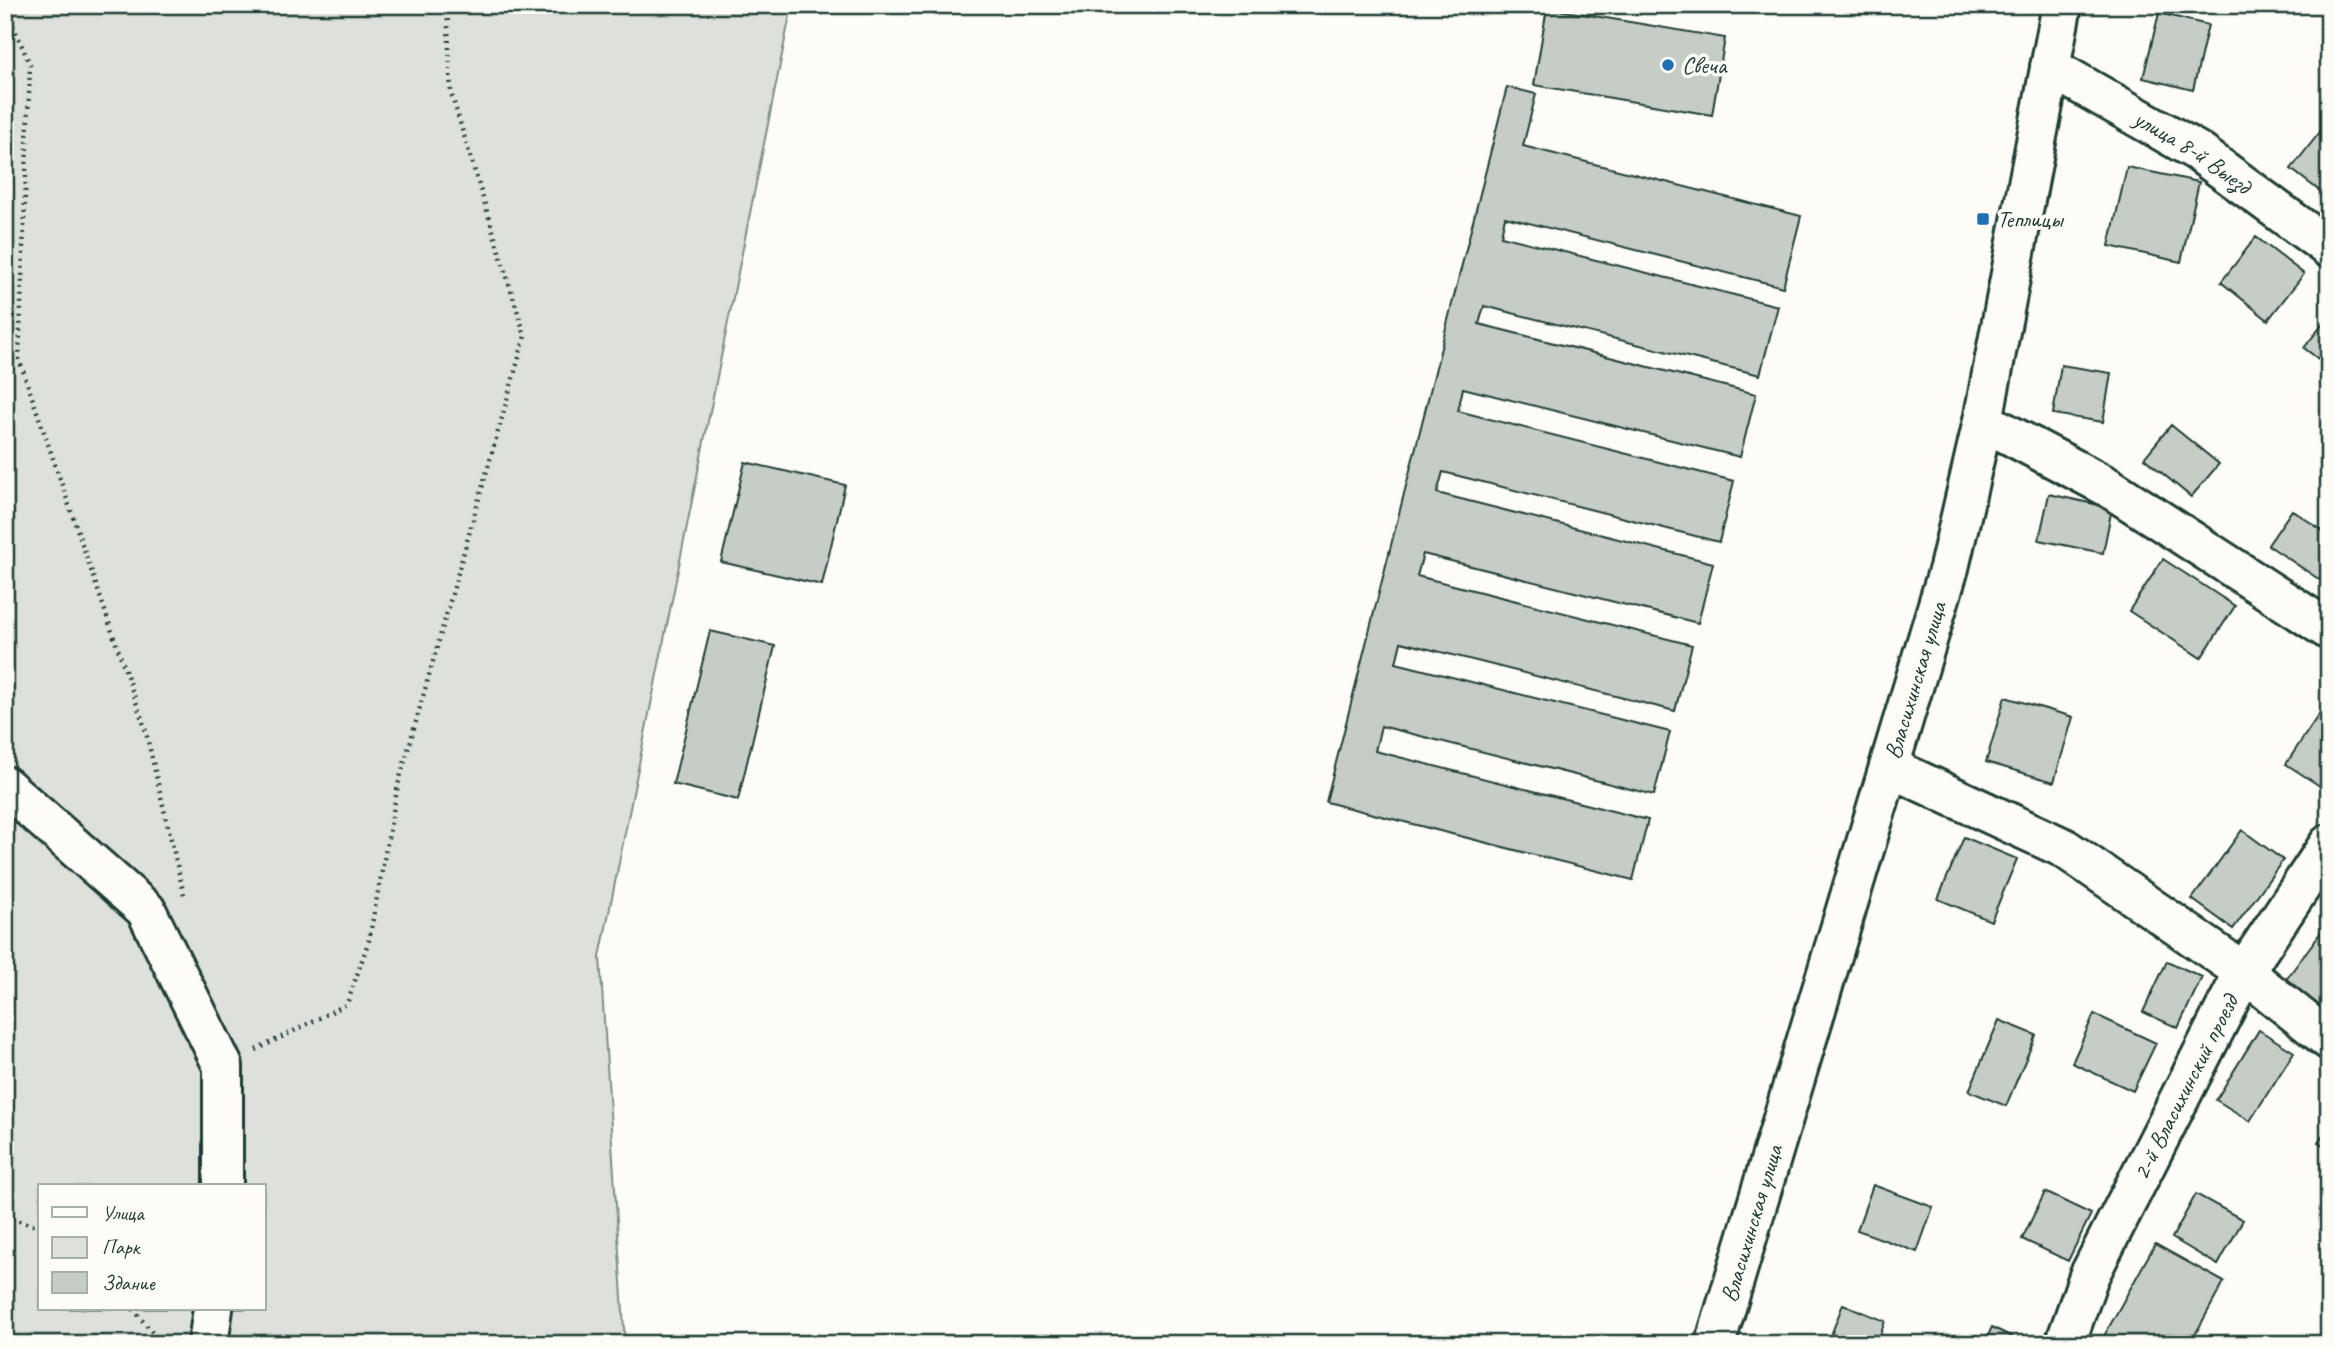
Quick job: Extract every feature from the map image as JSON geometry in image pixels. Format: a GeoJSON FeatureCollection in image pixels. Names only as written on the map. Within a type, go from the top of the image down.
{"type":"FeatureCollection","features":[{"type":"Feature","properties":{"kind":"street","name":"Власихинская улица"},"geometry":{"type":"LineString","coordinates":[[1715,1344],[1950,568],[1983,421],[2062,5]]}},
{"type":"Feature","properties":{"kind":"street","name":"улица 8-й Выезд"},"geometry":{"type":"LineString","coordinates":[[2050,67],[2197,151],[2329,248]]}},
{"type":"Feature","properties":{"kind":"street"},"geometry":{"type":"LineString","coordinates":[[1983,421],[2110,488],[2329,630]]}},
{"type":"Feature","properties":{"kind":"street"},"geometry":{"type":"LineString","coordinates":[[1891,768],[2064,848],[2244,972],[2329,1040]]}},
{"type":"Feature","properties":{"kind":"street"},"geometry":{"type":"LineString","coordinates":[[5,786],[146,910],[223,1066],[223,1184]]}},
{"type":"Feature","properties":{"kind":"street","name":"2-й Власихинский проезд"},"geometry":{"type":"LineString","coordinates":[[2065,1344],[2090,1276],[2244,972],[2329,844]]}},
{"type":"Feature","properties":{"kind":"street"},"geometry":{"type":"LineString","coordinates":[[208,1344],[213,1310]]}},
{"type":"Feature","properties":{"kind":"path"},"geometry":{"type":"LineString","coordinates":[[223,1066],[348,1004],[369,940],[398,785],[525,336],[450,93],[446,5]]}},
{"type":"Feature","properties":{"kind":"path"},"geometry":{"type":"LineString","coordinates":[[5,6],[30,65],[19,359],[145,728],[186,904]]}},
{"type":"Feature","properties":{"kind":"path"},"geometry":{"type":"LineString","coordinates":[[5,1217],[38,1226]]}},
{"type":"Feature","properties":{"kind":"path"},"geometry":{"type":"LineString","coordinates":[[135,1310],[162,1344]]}},
{"type":"Feature","properties":{"kind":"green space"},"geometry":{"type":"Polygon","coordinates":[[[5,5],[792,5],[600,957],[625,1344],[5,1344],[5,5]]]}},
{"type":"Feature","properties":{"kind":"building"},"geometry":{"type":"Polygon","coordinates":[[[1547,8],[1725,38],[1712,115],[1534,85],[1547,8]]]}},
{"type":"Feature","properties":{"kind":"building"},"geometry":{"type":"Polygon","coordinates":[[[2159,13],[2208,25],[2193,90],[2143,78],[2159,13]]]}},
{"type":"Feature","properties":{"kind":"building"},"geometry":{"type":"Polygon","coordinates":[[[1507,87],[1536,94],[1523,146],[1801,216],[1783,287],[1505,217],[1501,236],[1778,306],[1760,375],[1484,306],[1479,324],[1756,394],[1740,457],[1463,388],[1458,411],[1734,481],[1719,542],[1443,472],[1437,493],[1713,563],[1698,623],[1423,554],[1417,576],[1692,645],[1675,711],[1401,642],[1396,663],[1670,732],[1654,795],[1381,726],[1375,751],[1648,820],[1633,880],[1326,802],[1507,87]]]}},
{"type":"Feature","properties":{"kind":"building"},"geometry":{"type":"Polygon","coordinates":[[[2327,123],[2329,124],[2329,198],[2291,169],[2327,123]]]}},
{"type":"Feature","properties":{"kind":"building"},"geometry":{"type":"Polygon","coordinates":[[[2127,167],[2199,182],[2181,262],[2109,246],[2127,167]]]}},
{"type":"Feature","properties":{"kind":"building"},"geometry":{"type":"Polygon","coordinates":[[[2256,237],[2304,274],[2268,320],[2221,282],[2256,237]]]}},
{"type":"Feature","properties":{"kind":"building"},"geometry":{"type":"Polygon","coordinates":[[[2329,316],[2329,367],[2304,348],[2329,316]]]}},
{"type":"Feature","properties":{"kind":"building"},"geometry":{"type":"Polygon","coordinates":[[[2061,365],[2111,373],[2103,422],[2053,414],[2061,365]]]}},
{"type":"Feature","properties":{"kind":"building"},"geometry":{"type":"Polygon","coordinates":[[[2171,425],[2219,464],[2191,497],[2144,458],[2171,425]]]}},
{"type":"Feature","properties":{"kind":"building"},"geometry":{"type":"Polygon","coordinates":[[[745,462],[845,485],[822,585],[721,562],[745,462]]]}},
{"type":"Feature","properties":{"kind":"building"},"geometry":{"type":"Polygon","coordinates":[[[2049,494],[2112,508],[2103,553],[2039,540],[2049,494]]]}},
{"type":"Feature","properties":{"kind":"building"},"geometry":{"type":"Polygon","coordinates":[[[2292,510],[2329,535],[2329,574],[2323,582],[2268,545],[2292,510]]]}},
{"type":"Feature","properties":{"kind":"building"},"geometry":{"type":"Polygon","coordinates":[[[2163,559],[2235,606],[2201,658],[2129,611],[2163,559]]]}},
{"type":"Feature","properties":{"kind":"building"},"geometry":{"type":"Polygon","coordinates":[[[710,631],[775,646],[738,800],[673,784],[710,631]]]}},
{"type":"Feature","properties":{"kind":"building"},"geometry":{"type":"Polygon","coordinates":[[[2005,697],[2073,717],[2054,782],[1986,762],[2005,697]]]}},
{"type":"Feature","properties":{"kind":"building"},"geometry":{"type":"Polygon","coordinates":[[[2329,699],[2329,792],[2286,764],[2329,699]]]}},
{"type":"Feature","properties":{"kind":"building"},"geometry":{"type":"Polygon","coordinates":[[[2242,830],[2283,860],[2233,929],[2192,899],[2242,830]]]}},
{"type":"Feature","properties":{"kind":"building"},"geometry":{"type":"Polygon","coordinates":[[[1964,837],[2017,859],[1991,921],[1938,899],[1964,837]]]}},
{"type":"Feature","properties":{"kind":"building"},"geometry":{"type":"Polygon","coordinates":[[[2329,921],[2329,1013],[2285,981],[2329,921]]]}},
{"type":"Feature","properties":{"kind":"building"},"geometry":{"type":"Polygon","coordinates":[[[2167,961],[2202,977],[2178,1028],[2143,1012],[2167,961]]]}},
{"type":"Feature","properties":{"kind":"building"},"geometry":{"type":"Polygon","coordinates":[[[2094,1014],[2156,1043],[2133,1091],[2072,1063],[2094,1014]]]}},
{"type":"Feature","properties":{"kind":"building"},"geometry":{"type":"Polygon","coordinates":[[[1999,1020],[2036,1035],[2006,1106],[1969,1091],[1999,1020]]]}},
{"type":"Feature","properties":{"kind":"building"},"geometry":{"type":"Polygon","coordinates":[[[2259,1030],[2294,1052],[2250,1121],[2216,1100],[2259,1030]]]}},
{"type":"Feature","properties":{"kind":"building"},"geometry":{"type":"Polygon","coordinates":[[[2329,1126],[2329,1149],[2318,1142],[2329,1126]]]}},
{"type":"Feature","properties":{"kind":"building"},"geometry":{"type":"Polygon","coordinates":[[[1873,1185],[1933,1207],[1917,1252],[1857,1230],[1873,1185]]]}},
{"type":"Feature","properties":{"kind":"building"},"geometry":{"type":"Polygon","coordinates":[[[2045,1192],[2091,1214],[2068,1261],[2022,1239],[2045,1192]]]}},
{"type":"Feature","properties":{"kind":"building"},"geometry":{"type":"Polygon","coordinates":[[[2196,1194],[2243,1220],[2218,1265],[2172,1238],[2196,1194]]]}},
{"type":"Feature","properties":{"kind":"building"},"geometry":{"type":"Polygon","coordinates":[[[2155,1244],[2224,1282],[2190,1344],[2118,1344],[2104,1336],[2155,1244]]]}},
{"type":"Feature","properties":{"kind":"building"},"geometry":{"type":"Polygon","coordinates":[[[1843,1304],[1885,1321],[1877,1344],[1828,1343],[1843,1304]]]}},
{"type":"Feature","properties":{"kind":"building"},"geometry":{"type":"Polygon","coordinates":[[[1992,1327],[2026,1344],[1984,1344],[1992,1327]]]}},
{"type":"Feature","properties":{"kind":"place","name":"Свеча"},"geometry":{"type":"Point","coordinates":[1668,65]}},
{"type":"Feature","properties":{"kind":"place","name":"Теплицы"},"geometry":{"type":"Point","coordinates":[1983,219]}}]}
